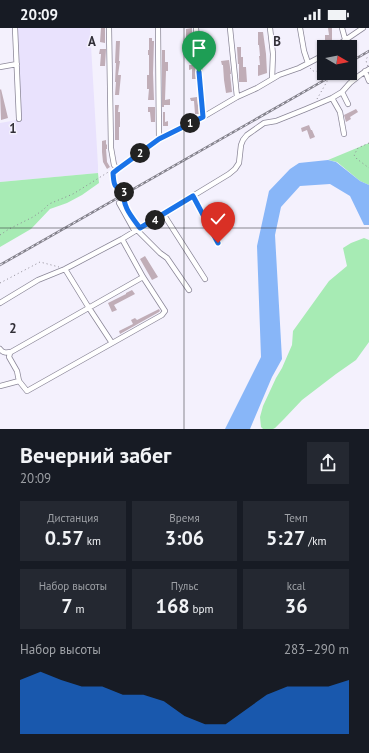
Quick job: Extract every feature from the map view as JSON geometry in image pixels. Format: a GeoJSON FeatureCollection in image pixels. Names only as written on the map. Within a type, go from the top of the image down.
{"type":"FeatureCollection","features":[{"type":"Feature","properties":{"kind":"street"},"geometry":{"type":"LineString","coordinates":[[15,28],[19,119]]}},
{"type":"Feature","properties":{"kind":"street"},"geometry":{"type":"LineString","coordinates":[[110,28],[111,148],[114,165],[118,169],[159,139],[203,117],[272,79],[317,58]]}},
{"type":"Feature","properties":{"kind":"street"},"geometry":{"type":"LineString","coordinates":[[158,28],[159,139]]}},
{"type":"Feature","properties":{"kind":"street"},"geometry":{"type":"LineString","coordinates":[[196,28],[203,117]]}},
{"type":"Feature","properties":{"kind":"street"},"geometry":{"type":"LineString","coordinates":[[230,28],[237,97]]}},
{"type":"Feature","properties":{"kind":"street"},"geometry":{"type":"LineString","coordinates":[[270,28],[273,54],[272,79]]}},
{"type":"Feature","properties":{"kind":"street"},"geometry":{"type":"LineString","coordinates":[[300,28],[304,51],[308,63]]}},
{"type":"Feature","properties":{"kind":"street"},"geometry":{"type":"LineString","coordinates":[[342,28],[345,39],[363,28]]}},
{"type":"Feature","properties":{"kind":"street"},"geometry":{"type":"LineString","coordinates":[[0,68],[17,64]]}},
{"type":"Feature","properties":{"kind":"street"},"geometry":{"type":"LineString","coordinates":[[368,69],[369,80]]}},
{"type":"Feature","properties":{"kind":"street"},"geometry":{"type":"LineString","coordinates":[[0,303],[38,280],[65,269],[122,240],[229,174],[235,169],[239,162],[241,145],[247,135],[264,123],[276,120],[332,98],[342,92],[350,83],[368,69]]}},
{"type":"Feature","properties":{"kind":"street"},"geometry":{"type":"LineString","coordinates":[[342,92],[348,104]]}},
{"type":"Feature","properties":{"kind":"street"},"geometry":{"type":"LineString","coordinates":[[332,98],[340,112],[344,134]]}},
{"type":"Feature","properties":{"kind":"street"},"geometry":{"type":"LineString","coordinates":[[193,196],[218,243]]}},
{"type":"Feature","properties":{"kind":"street"},"geometry":{"type":"LineString","coordinates":[[122,204],[134,230],[137,230],[167,258],[189,290]]}},
{"type":"Feature","properties":{"kind":"street"},"geometry":{"type":"LineString","coordinates":[[164,214],[205,279]]}},
{"type":"Feature","properties":{"kind":"street"},"geometry":{"type":"LineString","coordinates":[[11,352],[9,357],[19,381],[28,391],[162,315],[165,311],[164,309],[143,277],[122,240]]}},
{"type":"Feature","properties":{"kind":"street"},"geometry":{"type":"LineString","coordinates":[[65,269],[112,342]]}},
{"type":"Feature","properties":{"kind":"street"},"geometry":{"type":"LineString","coordinates":[[0,349],[6,353],[11,352],[143,277]]}},
{"type":"Feature","properties":{"kind":"street"},"geometry":{"type":"LineString","coordinates":[[0,386],[19,381]]}},
{"type":"Feature","properties":{"kind":"path"},"geometry":{"type":"LineString","coordinates":[[368,69],[366,60],[369,56]]}},
{"type":"Feature","properties":{"kind":"path"},"geometry":{"type":"LineString","coordinates":[[308,63],[311,70],[317,72]]}},
{"type":"Feature","properties":{"kind":"path"},"geometry":{"type":"LineString","coordinates":[[315,105],[317,98],[328,80]]}},
{"type":"Feature","properties":{"kind":"path"},"geometry":{"type":"LineString","coordinates":[[369,142],[358,148],[354,155],[369,168]]}},
{"type":"Feature","properties":{"kind":"path"},"geometry":{"type":"LineString","coordinates":[[118,169],[113,173],[114,185],[118,189],[124,191],[122,204]]}},
{"type":"Feature","properties":{"kind":"path"},"geometry":{"type":"LineString","coordinates":[[0,234],[33,217],[49,204],[60,198],[73,194],[110,171],[118,169]]}},
{"type":"Feature","properties":{"kind":"path"},"geometry":{"type":"LineString","coordinates":[[0,283],[40,262],[65,269]]}},
{"type":"Feature","properties":{"kind":"shaded area"},"geometry":{"type":"Polygon","coordinates":[[[15,28],[90,28],[98,173],[0,182],[0,123],[17,120],[15,28]]]}},
{"type":"Feature","properties":{"kind":"green space"},"geometry":{"type":"Polygon","coordinates":[[[369,143],[369,185],[360,181],[337,162],[328,160],[369,143]]]}},
{"type":"Feature","properties":{"kind":"green space"},"geometry":{"type":"Polygon","coordinates":[[[98,173],[99,183],[67,203],[50,209],[31,229],[0,247],[0,182],[98,173]]]}},
{"type":"Feature","properties":{"kind":"green space"},"geometry":{"type":"Polygon","coordinates":[[[364,238],[369,240],[369,342],[356,360],[302,400],[275,428],[263,429],[261,427],[260,417],[263,406],[292,345],[293,331],[329,281],[347,266],[343,248],[364,238]]]}},
{"type":"Feature","properties":{"kind":"water"},"geometry":{"type":"Polygon","coordinates":[[[328,160],[336,162],[360,181],[369,185],[369,225],[364,225],[350,196],[330,184],[300,186],[281,207],[275,235],[282,359],[272,377],[250,429],[225,429],[261,357],[257,246],[269,191],[290,169],[299,163],[328,160]]]}},
{"type":"Feature","properties":{"kind":"building"},"geometry":{"type":"Polygon","coordinates":[[[101,28],[105,28],[105,43],[100,42],[101,28]]]}},
{"type":"Feature","properties":{"kind":"building"},"geometry":{"type":"Polygon","coordinates":[[[192,28],[192,34],[189,34],[190,41],[193,40],[194,44],[186,45],[186,29],[192,28]]]}},
{"type":"Feature","properties":{"kind":"building"},"geometry":{"type":"Polygon","coordinates":[[[328,28],[332,28],[332,40],[325,40],[325,35],[329,35],[328,28]]]}},
{"type":"Feature","properties":{"kind":"building"},"geometry":{"type":"Polygon","coordinates":[[[258,32],[263,32],[267,73],[258,76],[260,56],[258,32]]]}},
{"type":"Feature","properties":{"kind":"building"},"geometry":{"type":"Polygon","coordinates":[[[149,38],[152,38],[152,41],[154,41],[154,100],[148,100],[149,89],[147,89],[147,75],[149,75],[149,38]]]}},
{"type":"Feature","properties":{"kind":"building"},"geometry":{"type":"Polygon","coordinates":[[[116,41],[120,41],[118,75],[121,75],[119,95],[115,95],[116,41]]]}},
{"type":"Feature","properties":{"kind":"building"},"geometry":{"type":"Polygon","coordinates":[[[202,42],[208,42],[209,56],[204,56],[202,42]]]}},
{"type":"Feature","properties":{"kind":"building"},"geometry":{"type":"Polygon","coordinates":[[[237,47],[241,47],[241,57],[243,57],[243,67],[246,67],[247,82],[239,82],[237,47]]]}},
{"type":"Feature","properties":{"kind":"building"},"geometry":{"type":"Polygon","coordinates":[[[100,49],[106,49],[105,66],[100,66],[100,49]]]}},
{"type":"Feature","properties":{"kind":"building"},"geometry":{"type":"Polygon","coordinates":[[[162,50],[165,50],[165,62],[168,62],[168,71],[166,71],[165,100],[170,99],[170,105],[164,105],[164,107],[162,107],[162,50]]]}},
{"type":"Feature","properties":{"kind":"building"},"geometry":{"type":"Polygon","coordinates":[[[229,60],[232,92],[226,93],[223,65],[221,61],[229,60]]]}},
{"type":"Feature","properties":{"kind":"building"},"geometry":{"type":"Polygon","coordinates":[[[189,65],[195,65],[196,79],[192,79],[192,69],[189,70],[189,65]]]}},
{"type":"Feature","properties":{"kind":"building"},"geometry":{"type":"Polygon","coordinates":[[[1,89],[8,118],[1,120],[0,90],[1,89]]]}},
{"type":"Feature","properties":{"kind":"building"},"geometry":{"type":"Polygon","coordinates":[[[197,97],[199,114],[195,114],[194,101],[191,101],[190,98],[197,97]]]}},
{"type":"Feature","properties":{"kind":"building"},"geometry":{"type":"Polygon","coordinates":[[[115,105],[119,105],[118,112],[120,112],[119,140],[115,140],[115,105]]]}},
{"type":"Feature","properties":{"kind":"building"},"geometry":{"type":"Polygon","coordinates":[[[148,107],[155,107],[155,122],[151,122],[148,107]]]}},
{"type":"Feature","properties":{"kind":"building"},"geometry":{"type":"Polygon","coordinates":[[[356,109],[358,112],[350,117],[351,119],[346,122],[344,115],[356,109]]]}},
{"type":"Feature","properties":{"kind":"building"},"geometry":{"type":"Polygon","coordinates":[[[163,112],[165,112],[165,122],[168,121],[168,126],[163,126],[163,112]]]}},
{"type":"Feature","properties":{"kind":"building"},"geometry":{"type":"Polygon","coordinates":[[[309,125],[315,137],[310,139],[307,130],[302,132],[301,128],[309,125]]]}},
{"type":"Feature","properties":{"kind":"building"},"geometry":{"type":"Polygon","coordinates":[[[106,140],[107,162],[110,167],[107,169],[103,162],[102,152],[102,141],[106,140]]]}},
{"type":"Feature","properties":{"kind":"building"},"geometry":{"type":"Polygon","coordinates":[[[145,256],[158,277],[152,280],[140,259],[145,256]]]}},
{"type":"Feature","properties":{"kind":"building"},"geometry":{"type":"Polygon","coordinates":[[[132,290],[135,294],[114,305],[117,310],[112,312],[108,303],[132,290]]]}},
{"type":"Feature","properties":{"kind":"building"},"geometry":{"type":"Polygon","coordinates":[[[159,309],[159,312],[120,334],[119,331],[133,324],[131,320],[135,318],[137,320],[159,309]]]}},
{"type":"Feature","properties":{"kind":"railway"},"geometry":{"type":"LineString","coordinates":[[357,58],[369,51]]}},
{"type":"Feature","properties":{"kind":"railway"},"geometry":{"type":"LineString","coordinates":[[0,265],[325,80]]}},
{"type":"Feature","properties":{"kind":"route"},"geometry":{"type":"LineString","coordinates":[[199,72],[203,117],[159,139],[118,169],[113,173],[114,185],[118,189],[124,191],[123,198],[125,205],[129,214],[140,228],[193,196],[218,243]]}}]}
